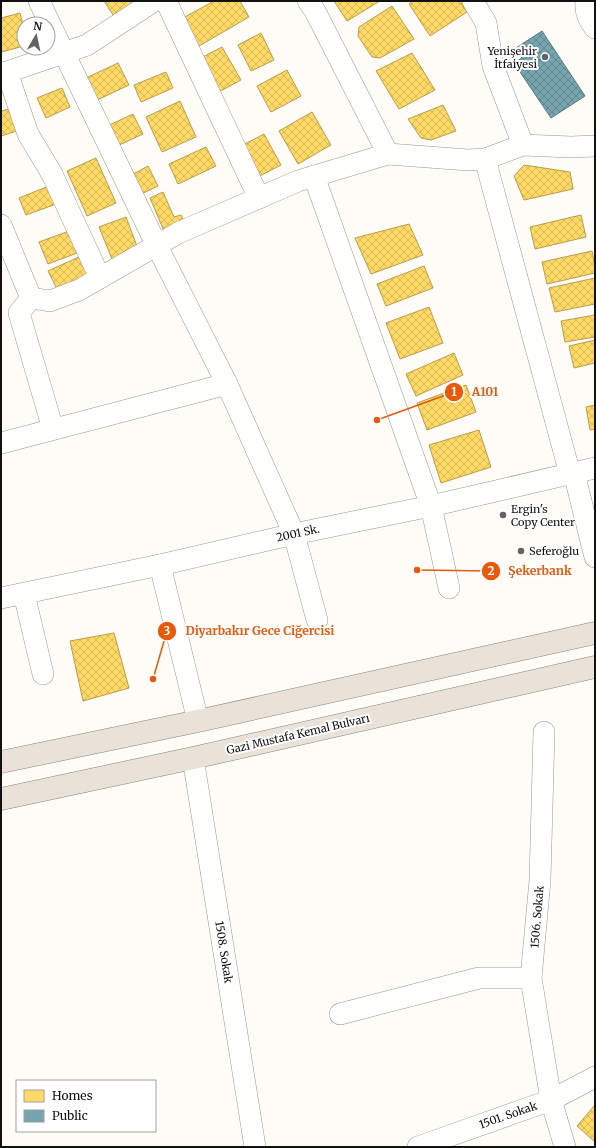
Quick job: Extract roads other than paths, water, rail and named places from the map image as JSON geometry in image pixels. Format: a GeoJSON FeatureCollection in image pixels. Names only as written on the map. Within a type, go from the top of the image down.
{"type":"FeatureCollection","features":[{"type":"Feature","properties":{"kind":"highway"},"geometry":{"type":"LineString","coordinates":[[1,762],[595,633]]}},
{"type":"Feature","properties":{"kind":"highway","name":"Gazi Mustafa Kemal Bulvarı"},"geometry":{"type":"LineString","coordinates":[[1,799],[194,758],[595,667]]}},
{"type":"Feature","properties":{"kind":"street"},"geometry":{"type":"LineString","coordinates":[[39,1],[157,246],[227,384],[294,534],[317,620]]}},
{"type":"Feature","properties":{"kind":"street"},"geometry":{"type":"LineString","coordinates":[[100,278],[52,174],[28,134],[4,73],[87,45],[154,1]]}},
{"type":"Feature","properties":{"kind":"street"},"geometry":{"type":"LineString","coordinates":[[166,1],[259,198]]}},
{"type":"Feature","properties":{"kind":"street"},"geometry":{"type":"LineString","coordinates":[[308,1],[315,11],[388,154]]}},
{"type":"Feature","properties":{"kind":"street"},"geometry":{"type":"LineString","coordinates":[[473,1],[486,23],[493,66],[523,145]]}},
{"type":"Feature","properties":{"kind":"street"},"geometry":{"type":"LineString","coordinates":[[586,1],[586,14],[591,24],[595,28]]}},
{"type":"Feature","properties":{"kind":"street"},"geometry":{"type":"LineString","coordinates":[[31,298],[50,301],[79,290],[178,233],[298,181],[388,154],[468,160],[485,159],[523,145],[571,147],[595,146]]}},
{"type":"Feature","properties":{"kind":"street"},"geometry":{"type":"LineString","coordinates":[[485,159],[595,557]]}},
{"type":"Feature","properties":{"kind":"street"},"geometry":{"type":"LineString","coordinates":[[314,176],[431,506],[449,588]]}},
{"type":"Feature","properties":{"kind":"street"},"geometry":{"type":"LineString","coordinates":[[3,238],[31,298]]}},
{"type":"Feature","properties":{"kind":"street"},"geometry":{"type":"LineString","coordinates":[[31,298],[19,313],[53,430]]}},
{"type":"Feature","properties":{"kind":"street"},"geometry":{"type":"LineString","coordinates":[[1,443],[227,384]]}},
{"type":"Feature","properties":{"kind":"street","name":"2001 Sk."},"geometry":{"type":"LineString","coordinates":[[1,598],[160,565],[294,534],[431,506],[595,468]]}},
{"type":"Feature","properties":{"kind":"street"},"geometry":{"type":"LineString","coordinates":[[160,565],[198,720]]}},
{"type":"Feature","properties":{"kind":"street"},"geometry":{"type":"LineString","coordinates":[[24,594],[43,674]]}},
{"type":"Feature","properties":{"kind":"street","name":"1506. Sokak"},"geometry":{"type":"LineString","coordinates":[[544,732],[540,880],[531,978],[551,1100],[565,1147]]}},
{"type":"Feature","properties":{"kind":"street","name":"1508. Sokak"},"geometry":{"type":"LineString","coordinates":[[194,758],[255,1147]]}},
{"type":"Feature","properties":{"kind":"street"},"geometry":{"type":"LineString","coordinates":[[340,1014],[479,978],[531,978]]}},
{"type":"Feature","properties":{"kind":"street","name":"1501. Sokak"},"geometry":{"type":"LineString","coordinates":[[418,1147],[551,1100],[595,1077]]}},
{"type":"Feature","properties":{"kind":"place","name":"Yenişehir İtfaiyesi"},"geometry":{"type":"Point","coordinates":[545,57]}},
{"type":"Feature","properties":{"kind":"place","name":"A101"},"geometry":{"type":"Point","coordinates":[377,420]}},
{"type":"Feature","properties":{"kind":"place","name":"Ergin's Copy Center"},"geometry":{"type":"Point","coordinates":[503,515]}},
{"type":"Feature","properties":{"kind":"place","name":"Seferoğlu"},"geometry":{"type":"Point","coordinates":[521,551]}},
{"type":"Feature","properties":{"kind":"place","name":"Şekerbank"},"geometry":{"type":"Point","coordinates":[417,570]}},
{"type":"Feature","properties":{"kind":"place","name":"Diyarbakır Gece Ciğercisi"},"geometry":{"type":"Point","coordinates":[153,679]}}]}
